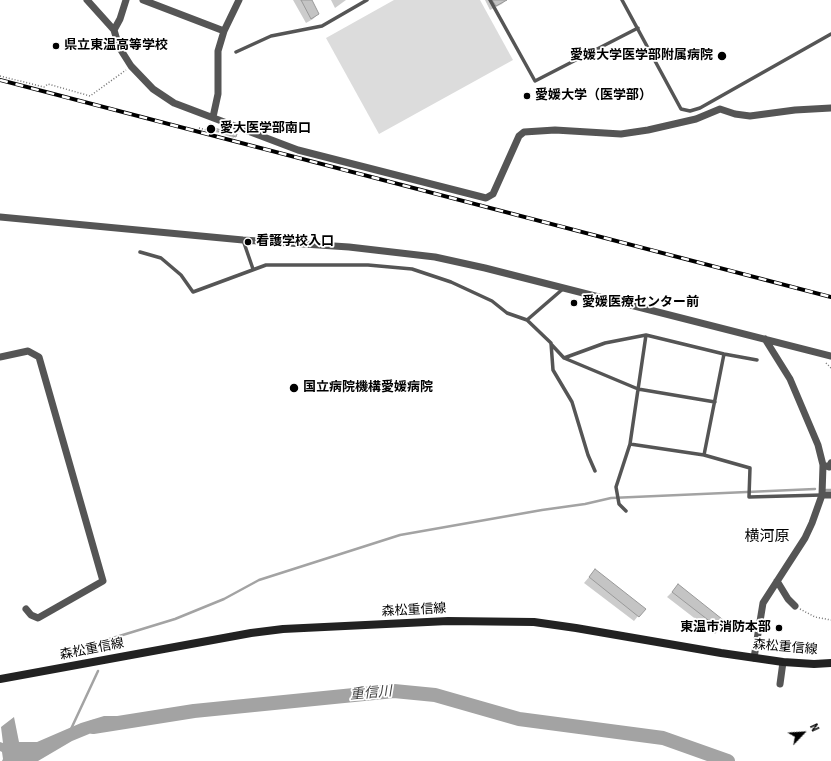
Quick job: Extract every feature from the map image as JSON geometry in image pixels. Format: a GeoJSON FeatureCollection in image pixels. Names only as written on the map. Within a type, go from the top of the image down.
{"type":"FeatureCollection","features":[{"type":"Feature","properties":{"kind":"main road","name":"森松重信線"},"geometry":{"type":"LineString","coordinates":[[0,680],[251,633],[283,629],[448,621],[534,622],[754,658],[783,662],[814,664],[831,663]]}},
{"type":"Feature","properties":{"kind":"street"},"geometry":{"type":"LineString","coordinates":[[86,0],[114,30],[119,47],[131,66],[153,89],[174,103],[298,150],[486,198],[493,194],[519,136],[524,132],[555,130],[620,134],[648,130],[689,121],[720,109],[735,114],[750,116],[796,110],[831,108]]}},
{"type":"Feature","properties":{"kind":"street"},"geometry":{"type":"LineString","coordinates":[[114,30],[120,19],[126,0]]}},
{"type":"Feature","properties":{"kind":"street"},"geometry":{"type":"LineString","coordinates":[[143,0],[224,31]]}},
{"type":"Feature","properties":{"kind":"street"},"geometry":{"type":"LineString","coordinates":[[213,117],[218,94],[218,51],[224,31],[239,0]]}},
{"type":"Feature","properties":{"kind":"street"},"geometry":{"type":"LineString","coordinates":[[0,217],[243,240],[349,247],[434,257],[485,268],[831,356]]}},
{"type":"Feature","properties":{"kind":"street"},"geometry":{"type":"LineString","coordinates":[[754,658],[763,603],[812,523],[822,495],[823,465],[818,445],[798,396],[782,366],[764,339]]}},
{"type":"Feature","properties":{"kind":"street"},"geometry":{"type":"LineString","coordinates":[[0,357],[28,350],[39,357],[103,581],[38,618],[31,615],[26,609]]}},
{"type":"Feature","properties":{"kind":"street"},"geometry":{"type":"LineString","coordinates":[[823,465],[829,467],[831,463]]}},
{"type":"Feature","properties":{"kind":"street"},"geometry":{"type":"LineString","coordinates":[[822,495],[831,495]]}},
{"type":"Feature","properties":{"kind":"street"},"geometry":{"type":"LineString","coordinates":[[777,581],[788,599],[795,606]]}},
{"type":"Feature","properties":{"kind":"street"},"geometry":{"type":"LineString","coordinates":[[780,684],[783,662]]}},
{"type":"Feature","properties":{"kind":"lane"},"geometry":{"type":"LineString","coordinates":[[236,52],[272,36],[322,26],[367,0]]}},
{"type":"Feature","properties":{"kind":"lane"},"geometry":{"type":"LineString","coordinates":[[490,0],[535,81],[638,28]]}},
{"type":"Feature","properties":{"kind":"lane"},"geometry":{"type":"LineString","coordinates":[[622,0],[681,109],[690,111],[700,108],[831,34]]}},
{"type":"Feature","properties":{"kind":"lane"},"geometry":{"type":"LineString","coordinates":[[243,240],[253,269]]}},
{"type":"Feature","properties":{"kind":"lane"},"geometry":{"type":"LineString","coordinates":[[140,252],[161,258],[182,276],[193,292],[266,265],[368,265],[412,269],[451,282],[492,301],[507,313],[527,320],[564,358],[638,389],[714,402]]}},
{"type":"Feature","properties":{"kind":"lane"},"geometry":{"type":"LineString","coordinates":[[527,320],[564,288]]}},
{"type":"Feature","properties":{"kind":"lane"},"geometry":{"type":"LineString","coordinates":[[564,358],[605,343],[646,335],[724,354],[757,360]]}},
{"type":"Feature","properties":{"kind":"lane"},"geometry":{"type":"LineString","coordinates":[[626,511],[619,504],[616,487],[630,444],[646,335]]}},
{"type":"Feature","properties":{"kind":"lane"},"geometry":{"type":"LineString","coordinates":[[551,343],[553,370],[572,402],[588,455],[595,471]]}},
{"type":"Feature","properties":{"kind":"lane"},"geometry":{"type":"LineString","coordinates":[[704,455],[724,354]]}},
{"type":"Feature","properties":{"kind":"lane"},"geometry":{"type":"LineString","coordinates":[[630,444],[704,455],[750,468],[749,497],[822,495]]}},
{"type":"Feature","properties":{"kind":"path"},"geometry":{"type":"LineString","coordinates":[[0,76],[44,87],[48,84],[90,96],[131,66]]}},
{"type":"Feature","properties":{"kind":"path"},"geometry":{"type":"LineString","coordinates":[[199,128],[207,130]]}},
{"type":"Feature","properties":{"kind":"path"},"geometry":{"type":"LineString","coordinates":[[795,606],[815,617],[831,620]]}},
{"type":"Feature","properties":{"kind":"shaded area"},"geometry":{"type":"Polygon","coordinates":[[[394,0],[480,0],[513,60],[379,134],[326,38],[394,0]]]}},
{"type":"Feature","properties":{"kind":"shaded area"},"geometry":{"type":"Polygon","coordinates":[[[104,716],[126,716],[72,741],[38,761],[2,761],[2,752],[0,751],[0,742],[3,743],[1,727],[14,717],[19,742],[37,742],[81,723],[104,716]]]}},
{"type":"Feature","properties":{"kind":"building"},"geometry":{"type":"Polygon","coordinates":[[[301,0],[312,0],[319,14],[311,19],[301,0]]]}},
{"type":"Feature","properties":{"kind":"building"},"geometry":{"type":"Polygon","coordinates":[[[492,0],[507,0],[496,6],[492,0]]]}},
{"type":"Feature","properties":{"kind":"building"},"geometry":{"type":"Polygon","coordinates":[[[210,124],[215,126],[213,133],[207,132],[210,124]]]}},
{"type":"Feature","properties":{"kind":"building"},"geometry":{"type":"Polygon","coordinates":[[[214,128],[237,134],[236,137],[214,130],[214,128]]]}},
{"type":"Feature","properties":{"kind":"building"},"geometry":{"type":"Polygon","coordinates":[[[595,569],[646,609],[639,617],[589,577],[595,569]]]}},
{"type":"Feature","properties":{"kind":"building"},"geometry":{"type":"Polygon","coordinates":[[[678,584],[727,623],[721,630],[672,592],[678,584]]]}},
{"type":"Feature","properties":{"kind":"waterway"},"geometry":{"type":"LineString","coordinates":[[103,641],[175,619],[224,599],[259,580],[400,535],[585,504],[611,498],[815,489]]}},
{"type":"Feature","properties":{"kind":"waterway"},"geometry":{"type":"LineString","coordinates":[[826,490],[831,490]]}},
{"type":"Feature","properties":{"kind":"waterway"},"geometry":{"type":"LineString","coordinates":[[71,729],[98,671]]}},
{"type":"Feature","properties":{"kind":"waterway","name":"重信川"},"geometry":{"type":"LineString","coordinates":[[93,727],[194,711],[394,691],[435,695],[519,719],[663,738],[728,761]]}},
{"type":"Feature","properties":{"kind":"railway"},"geometry":{"type":"LineString","coordinates":[[0,80],[831,297]]}},
{"type":"Feature","properties":{"kind":"place","name":"県立東温高等学校"},"geometry":{"type":"Point","coordinates":[56,46]}},
{"type":"Feature","properties":{"kind":"place","name":"愛媛大学医学部附属病院"},"geometry":{"type":"Point","coordinates":[722,56]}},
{"type":"Feature","properties":{"kind":"place","name":"愛媛大学（医学部）"},"geometry":{"type":"Point","coordinates":[527,96]}},
{"type":"Feature","properties":{"kind":"place","name":"愛大医学部南口"},"geometry":{"type":"Point","coordinates":[211,129]}},
{"type":"Feature","properties":{"kind":"place","name":"看護学校入口"},"geometry":{"type":"Point","coordinates":[248,242]}},
{"type":"Feature","properties":{"kind":"place","name":"愛媛医療センター前"},"geometry":{"type":"Point","coordinates":[574,303]}},
{"type":"Feature","properties":{"kind":"place","name":"国立病院機構愛媛病院"},"geometry":{"type":"Point","coordinates":[294,388]}},
{"type":"Feature","properties":{"kind":"place","name":"東温市消防本部"},"geometry":{"type":"Point","coordinates":[779,628]}},
{"type":"Feature","properties":{"kind":"district","name":"横河原"},"geometry":{"type":"Point","coordinates":[767,538]}}]}
